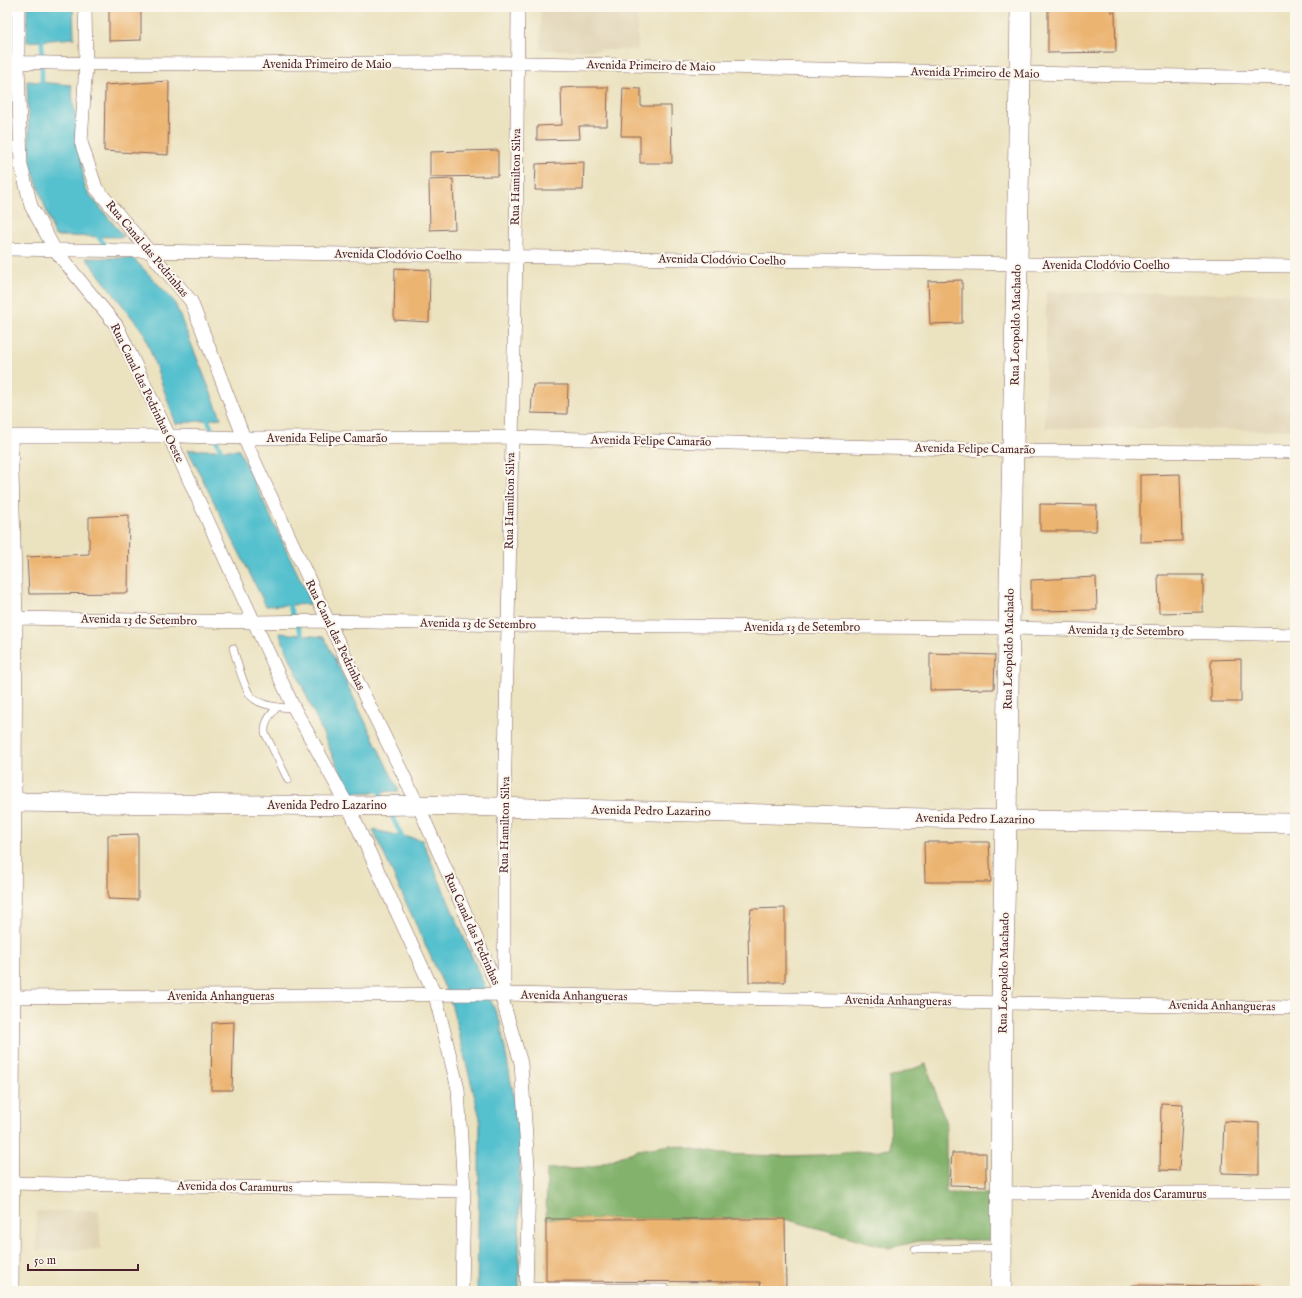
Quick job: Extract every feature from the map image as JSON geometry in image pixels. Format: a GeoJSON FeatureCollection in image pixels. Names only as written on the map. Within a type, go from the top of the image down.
{"type":"FeatureCollection","features":[{"type":"Feature","properties":{"kind":"main road","name":"Rua Leopoldo Machado"},"geometry":{"type":"LineString","coordinates":[[1001,1291],[1002,1002],[1021,7]]}},
{"type":"Feature","properties":{"kind":"main road","name":"Avenida Pedro Lazarino"},"geometry":{"type":"LineString","coordinates":[[11,802],[348,806],[418,805],[1006,820],[1295,823]]}},
{"type":"Feature","properties":{"kind":"street","name":"Rua Canal das Pedrinhas Oeste"},"geometry":{"type":"LineString","coordinates":[[18,7],[21,165],[31,206],[60,250],[117,326],[175,436],[254,622]]}},
{"type":"Feature","properties":{"kind":"street","name":"Rua Canal das Pedrinhas"},"geometry":{"type":"LineString","coordinates":[[85,7],[86,64],[81,142],[96,188],[191,301],[238,437],[418,805],[499,995],[521,1063],[529,1181],[526,1289]]}},
{"type":"Feature","properties":{"kind":"street","name":"Rua Hamilton Silva"},"geometry":{"type":"LineString","coordinates":[[499,995],[516,257],[518,7]]}},
{"type":"Feature","properties":{"kind":"street","name":"Avenida Primeiro de Maio"},"geometry":{"type":"LineString","coordinates":[[18,63],[518,64],[1295,78]]}},
{"type":"Feature","properties":{"kind":"street"},"geometry":{"type":"LineString","coordinates":[[7,249],[60,250]]}},
{"type":"Feature","properties":{"kind":"street","name":"Avenida Clodóvio Coelho"},"geometry":{"type":"LineString","coordinates":[[60,250],[1017,264],[1295,266]]}},
{"type":"Feature","properties":{"kind":"street"},"geometry":{"type":"LineString","coordinates":[[9,436],[11,618],[10,1183],[12,1291]]}},
{"type":"Feature","properties":{"kind":"street","name":"Avenida Felipe Camarão"},"geometry":{"type":"LineString","coordinates":[[9,436],[511,437],[1012,450],[1295,452]]}},
{"type":"Feature","properties":{"kind":"street","name":"Avenida 13 de Setembro"},"geometry":{"type":"LineString","coordinates":[[11,618],[254,622],[328,621],[508,625],[1009,628],[1295,635]]}},
{"type":"Feature","properties":{"kind":"street"},"geometry":{"type":"LineString","coordinates":[[254,622],[294,708],[348,806],[438,995],[458,1090],[464,1191],[462,1291]]}},
{"type":"Feature","properties":{"kind":"street","name":"Avenida Anhangueras"},"geometry":{"type":"LineString","coordinates":[[10,997],[499,995],[1002,1002],[1295,1008]]}},
{"type":"Feature","properties":{"kind":"street","name":"Avenida dos Caramurus"},"geometry":{"type":"LineString","coordinates":[[10,1183],[464,1191]]}},
{"type":"Feature","properties":{"kind":"street","name":"Avenida dos Caramurus"},"geometry":{"type":"LineString","coordinates":[[1002,1194],[1295,1193]]}},
{"type":"Feature","properties":{"kind":"lane"},"geometry":{"type":"LineString","coordinates":[[232,648],[251,696],[261,703],[278,707],[294,708]]}},
{"type":"Feature","properties":{"kind":"lane"},"geometry":{"type":"LineString","coordinates":[[278,707],[268,718],[264,726],[265,734],[288,780]]}},
{"type":"Feature","properties":{"kind":"lane"},"geometry":{"type":"LineString","coordinates":[[915,1249],[1002,1248]]}},
{"type":"Feature","properties":{"kind":"lane"},"geometry":{"type":"LineString","coordinates":[[526,1289],[666,1288]]}},
{"type":"Feature","properties":{"kind":"shaded area"},"geometry":{"type":"Polygon","coordinates":[[[541,7],[637,7],[638,50],[540,50],[541,7]]]}},
{"type":"Feature","properties":{"kind":"shaded area"},"geometry":{"type":"Polygon","coordinates":[[[1046,292],[1295,294],[1295,430],[1045,428],[1046,292]]]}},
{"type":"Feature","properties":{"kind":"shaded area"},"geometry":{"type":"Polygon","coordinates":[[[99,1210],[101,1250],[37,1250],[36,1211],[99,1210]]]}},
{"type":"Feature","properties":{"kind":"green space"},"geometry":{"type":"Polygon","coordinates":[[[926,1064],[946,1123],[946,1193],[992,1194],[992,1240],[919,1241],[889,1248],[785,1219],[546,1219],[547,1169],[593,1167],[638,1150],[671,1145],[722,1154],[779,1156],[821,1155],[891,1149],[889,1078],[926,1064]]]}},
{"type":"Feature","properties":{"kind":"water"},"geometry":{"type":"Polygon","coordinates":[[[27,7],[73,7],[74,38],[27,42],[27,7]]]}},
{"type":"Feature","properties":{"kind":"water"},"geometry":{"type":"Polygon","coordinates":[[[27,81],[71,85],[85,189],[124,237],[55,236],[30,163],[27,81]]]}},
{"type":"Feature","properties":{"kind":"water"},"geometry":{"type":"Polygon","coordinates":[[[86,258],[133,258],[174,301],[221,418],[176,424],[144,333],[86,258]]]}},
{"type":"Feature","properties":{"kind":"water"},"geometry":{"type":"Polygon","coordinates":[[[188,450],[239,450],[312,604],[266,606],[188,450]]]}},
{"type":"Feature","properties":{"kind":"water"},"geometry":{"type":"Polygon","coordinates":[[[279,633],[324,637],[399,791],[349,793],[279,633]]]}},
{"type":"Feature","properties":{"kind":"water"},"geometry":{"type":"Polygon","coordinates":[[[373,830],[422,840],[500,1022],[520,1131],[519,1291],[477,1291],[480,1118],[450,999],[373,830]]]}},
{"type":"Feature","properties":{"kind":"building"},"geometry":{"type":"Polygon","coordinates":[[[109,7],[141,7],[141,40],[109,41],[109,7]]]}},
{"type":"Feature","properties":{"kind":"building"},"geometry":{"type":"Polygon","coordinates":[[[1048,7],[1111,7],[1111,12],[1115,12],[1116,52],[1048,53],[1048,7]]]}},
{"type":"Feature","properties":{"kind":"building"},"geometry":{"type":"Polygon","coordinates":[[[169,81],[168,155],[104,151],[105,85],[169,81]]]}},
{"type":"Feature","properties":{"kind":"building"},"geometry":{"type":"Polygon","coordinates":[[[608,87],[607,126],[579,126],[580,139],[537,140],[537,126],[562,125],[561,88],[608,87]]]}},
{"type":"Feature","properties":{"kind":"building"},"geometry":{"type":"Polygon","coordinates":[[[623,88],[641,89],[641,106],[671,106],[672,163],[640,163],[640,136],[621,136],[623,88]]]}},
{"type":"Feature","properties":{"kind":"building"},"geometry":{"type":"Polygon","coordinates":[[[498,150],[498,176],[430,177],[430,152],[498,150]]]}},
{"type":"Feature","properties":{"kind":"building"},"geometry":{"type":"Polygon","coordinates":[[[584,162],[583,190],[535,190],[536,164],[584,162]]]}},
{"type":"Feature","properties":{"kind":"building"},"geometry":{"type":"Polygon","coordinates":[[[453,179],[455,229],[430,230],[429,180],[453,179]]]}},
{"type":"Feature","properties":{"kind":"building"},"geometry":{"type":"Polygon","coordinates":[[[395,268],[430,270],[429,322],[394,320],[395,268]]]}},
{"type":"Feature","properties":{"kind":"building"},"geometry":{"type":"Polygon","coordinates":[[[962,280],[962,323],[930,324],[928,281],[962,280]]]}},
{"type":"Feature","properties":{"kind":"building"},"geometry":{"type":"Polygon","coordinates":[[[533,385],[568,385],[567,414],[531,413],[533,385]]]}},
{"type":"Feature","properties":{"kind":"building"},"geometry":{"type":"Polygon","coordinates":[[[1180,474],[1182,541],[1140,542],[1140,475],[1180,474]]]}},
{"type":"Feature","properties":{"kind":"building"},"geometry":{"type":"Polygon","coordinates":[[[1040,504],[1097,505],[1096,531],[1040,531],[1040,504]]]}},
{"type":"Feature","properties":{"kind":"building"},"geometry":{"type":"Polygon","coordinates":[[[129,515],[128,593],[29,594],[27,557],[89,554],[89,517],[129,515]]]}},
{"type":"Feature","properties":{"kind":"building"},"geometry":{"type":"Polygon","coordinates":[[[1158,575],[1203,575],[1203,612],[1159,613],[1158,575]]]}},
{"type":"Feature","properties":{"kind":"building"},"geometry":{"type":"Polygon","coordinates":[[[1096,577],[1097,610],[1031,611],[1031,580],[1096,577]]]}},
{"type":"Feature","properties":{"kind":"building"},"geometry":{"type":"Polygon","coordinates":[[[930,653],[995,655],[994,689],[930,690],[930,653]]]}},
{"type":"Feature","properties":{"kind":"building"},"geometry":{"type":"Polygon","coordinates":[[[1241,659],[1241,702],[1211,702],[1211,660],[1241,659]]]}},
{"type":"Feature","properties":{"kind":"building"},"geometry":{"type":"Polygon","coordinates":[[[138,834],[138,900],[108,899],[108,835],[138,834]]]}},
{"type":"Feature","properties":{"kind":"building"},"geometry":{"type":"Polygon","coordinates":[[[924,842],[989,842],[991,882],[925,882],[924,842]]]}},
{"type":"Feature","properties":{"kind":"building"},"geometry":{"type":"Polygon","coordinates":[[[785,908],[785,982],[749,982],[748,930],[751,909],[785,908]]]}},
{"type":"Feature","properties":{"kind":"building"},"geometry":{"type":"Polygon","coordinates":[[[234,1022],[232,1090],[211,1090],[212,1023],[234,1022]]]}},
{"type":"Feature","properties":{"kind":"building"},"geometry":{"type":"Polygon","coordinates":[[[1161,1103],[1183,1104],[1179,1171],[1160,1170],[1161,1103]]]}},
{"type":"Feature","properties":{"kind":"building"},"geometry":{"type":"Polygon","coordinates":[[[1224,1121],[1259,1123],[1259,1174],[1222,1173],[1224,1121]]]}},
{"type":"Feature","properties":{"kind":"building"},"geometry":{"type":"Polygon","coordinates":[[[952,1153],[986,1153],[986,1186],[950,1185],[952,1153]]]}},
{"type":"Feature","properties":{"kind":"building"},"geometry":{"type":"Polygon","coordinates":[[[546,1219],[785,1219],[786,1291],[761,1291],[760,1282],[546,1281],[546,1219]]]}},
{"type":"Feature","properties":{"kind":"building"},"geometry":{"type":"Polygon","coordinates":[[[1132,1285],[1259,1286],[1259,1291],[1132,1291],[1132,1285]]]}},
{"type":"Feature","properties":{"kind":"waterway"},"geometry":{"type":"LineString","coordinates":[[42,35],[42,87]]}},
{"type":"Feature","properties":{"kind":"waterway"},"geometry":{"type":"LineString","coordinates":[[95,233],[107,247]]}},
{"type":"Feature","properties":{"kind":"waterway"},"geometry":{"type":"LineString","coordinates":[[205,414],[223,455]]}},
{"type":"Feature","properties":{"kind":"waterway"},"geometry":{"type":"LineString","coordinates":[[286,599],[304,640]]}},
{"type":"Feature","properties":{"kind":"waterway"},"geometry":{"type":"LineString","coordinates":[[377,787],[384,801]]}},
{"type":"Feature","properties":{"kind":"waterway"},"geometry":{"type":"LineString","coordinates":[[389,810],[404,841]]}}]}
